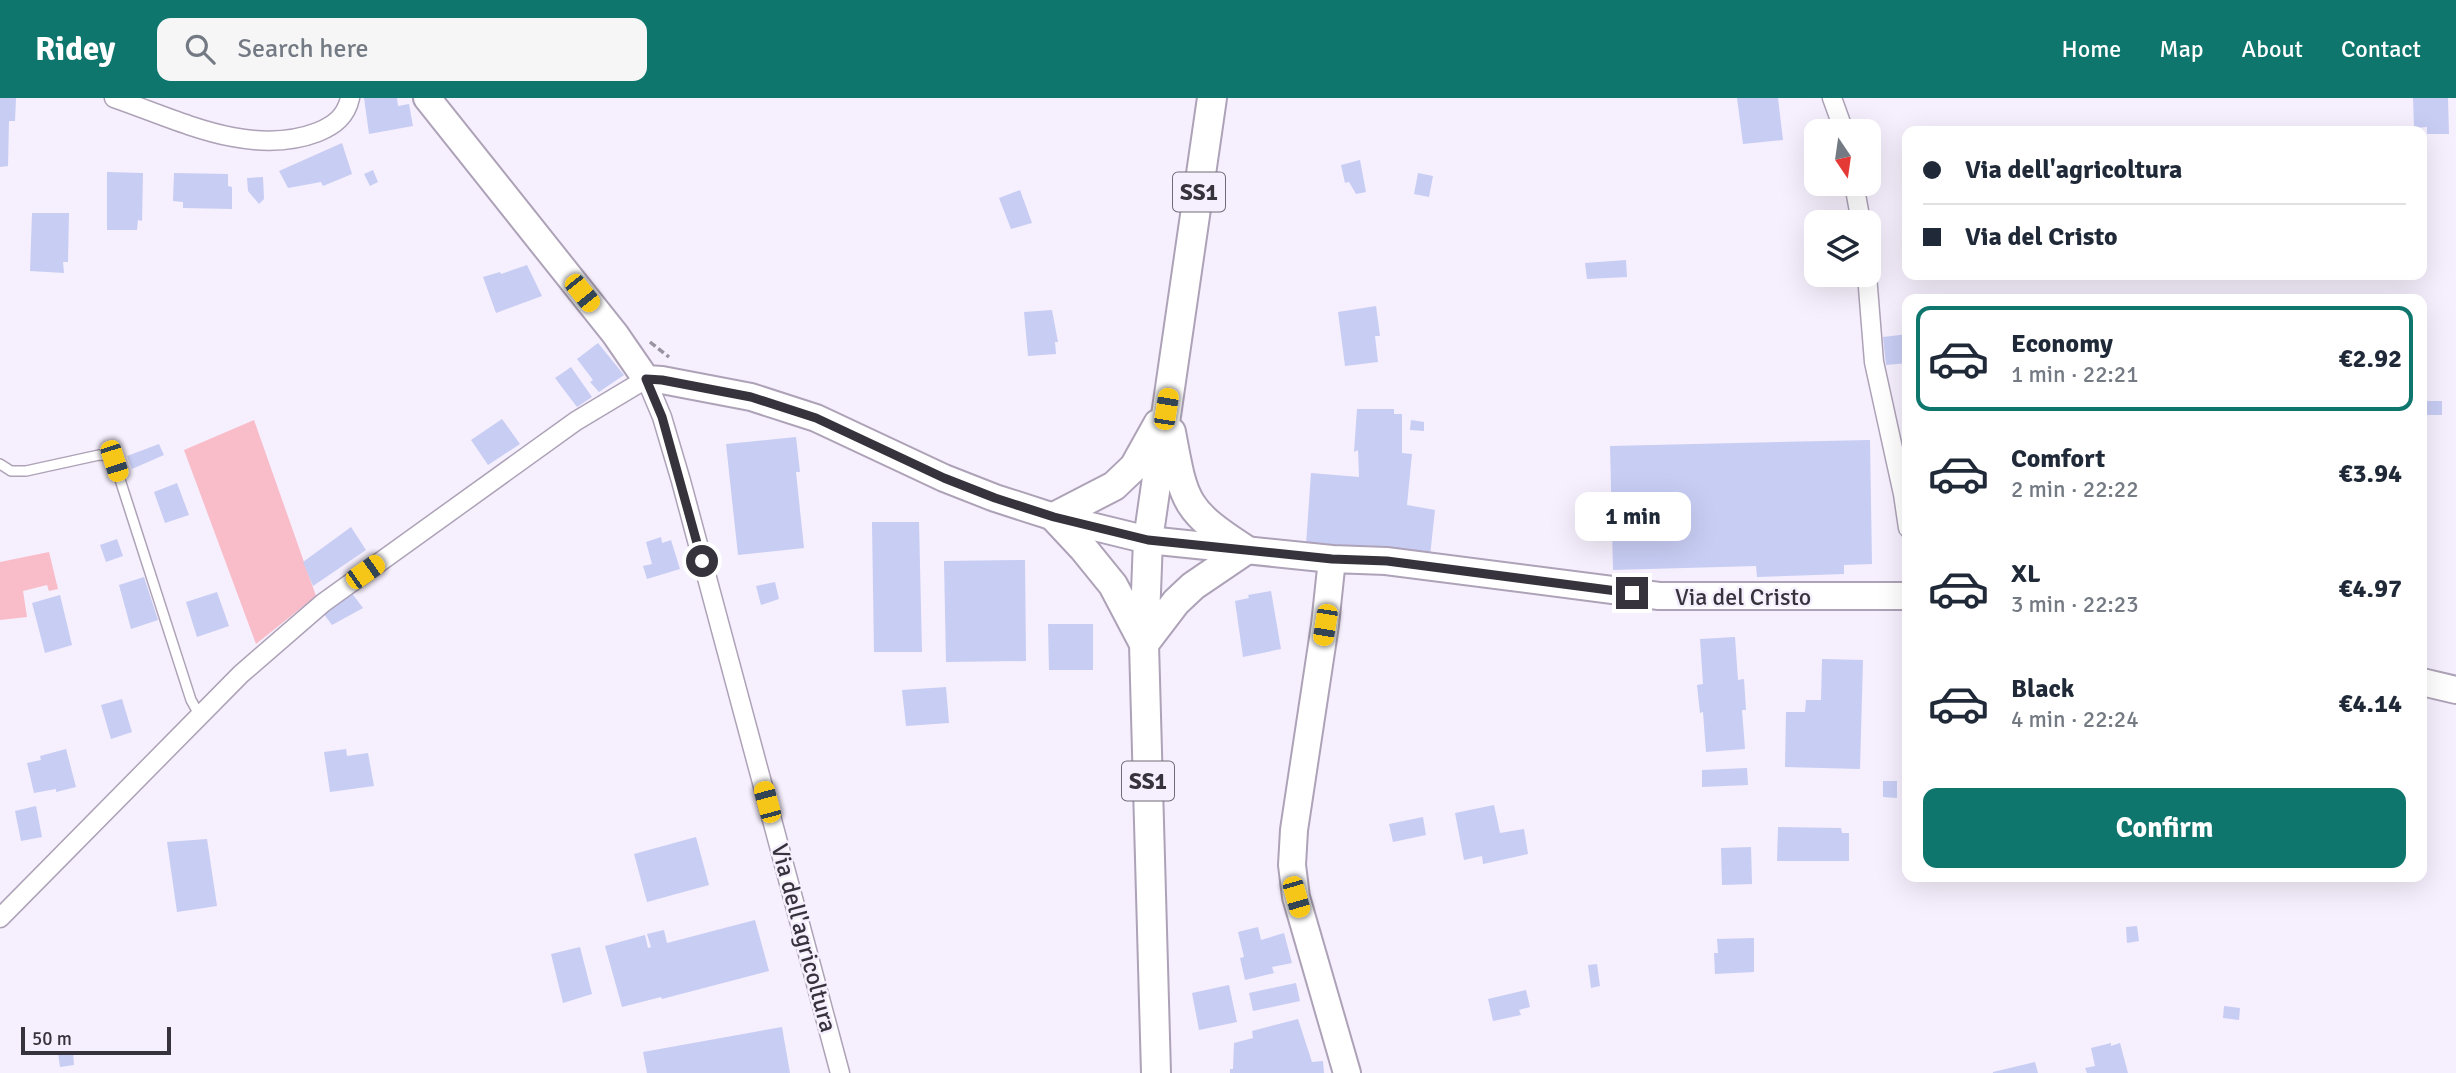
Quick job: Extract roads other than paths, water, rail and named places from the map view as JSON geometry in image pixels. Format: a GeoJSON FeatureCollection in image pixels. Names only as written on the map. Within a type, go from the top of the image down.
{"type":"FeatureCollection","features":[{"type":"Feature","properties":{"kind":"main road","name":"SS1"},"geometry":{"type":"LineString","coordinates":[[1156,1073],[1144,644],[1148,540],[1212,98]]}},
{"type":"Feature","properties":{"kind":"main road"},"geometry":{"type":"LineString","coordinates":[[1166,409],[1181,486],[1188,501],[1213,529],[1246,550],[1193,586],[1176,602],[1144,644],[1113,585],[1054,517],[1114,486],[1134,467],[1166,409]]}},
{"type":"Feature","properties":{"kind":"street"},"geometry":{"type":"LineString","coordinates":[[114,98],[226,136],[258,141],[303,137],[330,127],[341,118],[350,98]]}},
{"type":"Feature","properties":{"kind":"street","name":"Via dell'agricoltura"},"geometry":{"type":"LineString","coordinates":[[427,98],[615,334],[646,379],[662,417],[681,481],[840,1073]]}},
{"type":"Feature","properties":{"kind":"street"},"geometry":{"type":"LineString","coordinates":[[1832,98],[1840,119]]}},
{"type":"Feature","properties":{"kind":"street"},"geometry":{"type":"LineString","coordinates":[[1868,287],[1874,362],[1902,489]]}},
{"type":"Feature","properties":{"kind":"street"},"geometry":{"type":"LineString","coordinates":[[0,918],[250,666],[323,603],[576,421],[646,379]]}},
{"type":"Feature","properties":{"kind":"street","name":"Via del Cristo"},"geometry":{"type":"LineString","coordinates":[[646,379],[751,397],[816,418],[944,478],[995,498],[1054,517],[1148,540],[1332,559],[1387,561],[1659,596],[1902,596]]}},
{"type":"Feature","properties":{"kind":"street"},"geometry":{"type":"LineString","coordinates":[[1332,559],[1325,625],[1294,830],[1292,865],[1296,897],[1348,1073]]}},
{"type":"Feature","properties":{"kind":"street"},"geometry":{"type":"LineString","coordinates":[[2427,683],[2456,690]]}},
{"type":"Feature","properties":{"kind":"lane"},"geometry":{"type":"LineString","coordinates":[[0,464],[11,471],[26,471],[99,455],[110,456],[114,461],[191,700],[200,716]]}}]}
